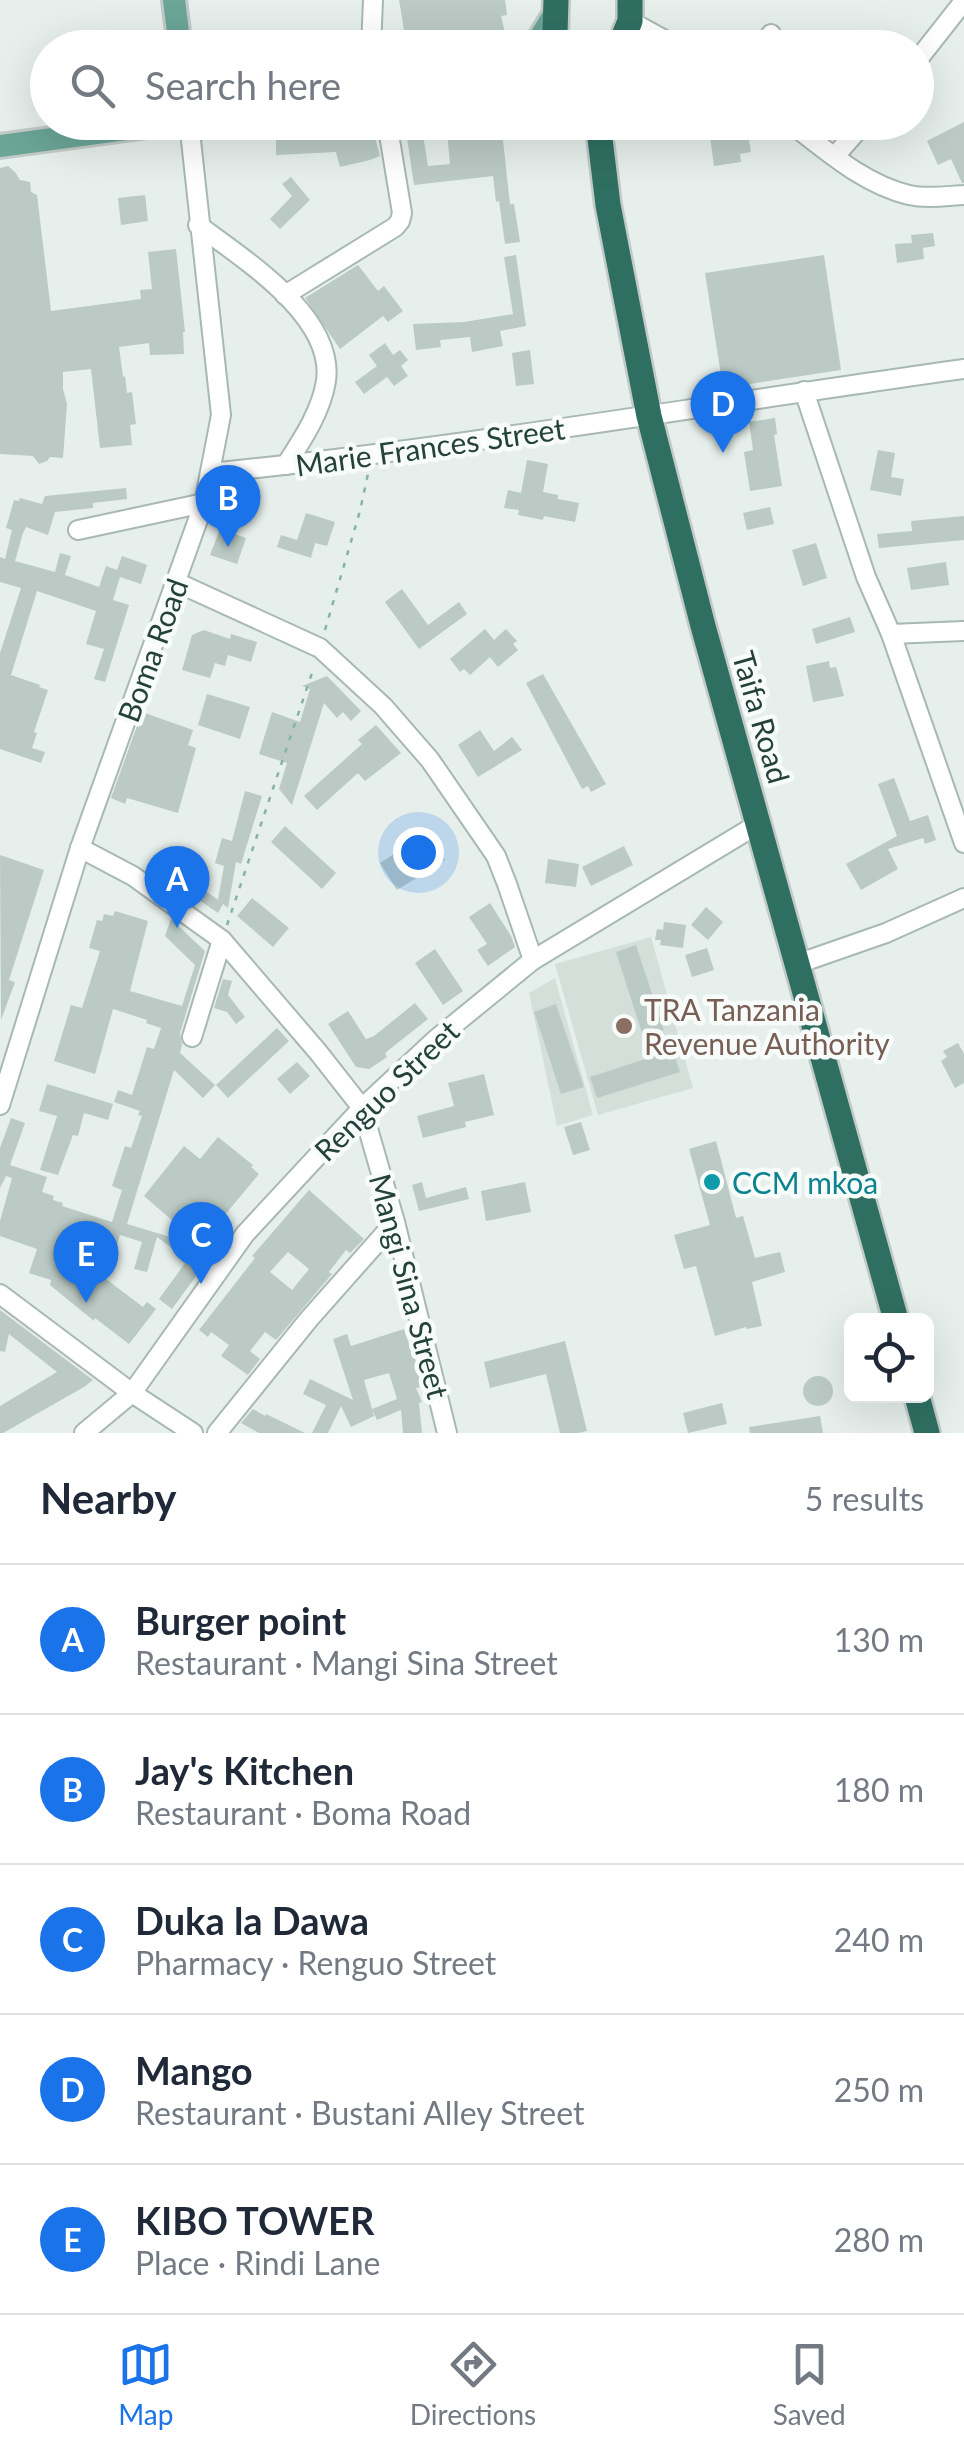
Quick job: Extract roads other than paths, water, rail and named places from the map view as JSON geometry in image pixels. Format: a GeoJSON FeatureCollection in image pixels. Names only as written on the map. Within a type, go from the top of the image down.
{"type":"FeatureCollection","features":[{"type":"Feature","properties":{"kind":"highway","name":"Taifa Road"},"geometry":{"type":"LineString","coordinates":[[600,140],[608,206],[649,416],[702,626],[894,1313]]}},
{"type":"Feature","properties":{"kind":"highway"},"geometry":{"type":"LineString","coordinates":[[919,1403],[928,1433]]}},
{"type":"Feature","properties":{"kind":"main road"},"geometry":{"type":"LineString","coordinates":[[174,0],[178,30]]}},
{"type":"Feature","properties":{"kind":"main road"},"geometry":{"type":"LineString","coordinates":[[543,30],[555,6]]}},
{"type":"Feature","properties":{"kind":"main road"},"geometry":{"type":"LineString","coordinates":[[0,146],[44,140]]}},
{"type":"Feature","properties":{"kind":"street"},"geometry":{"type":"LineString","coordinates":[[372,30],[373,0]]}},
{"type":"Feature","properties":{"kind":"street"},"geometry":{"type":"LineString","coordinates":[[934,39],[964,1]]}},
{"type":"Feature","properties":{"kind":"street"},"geometry":{"type":"LineString","coordinates":[[630,10],[655,30]]}},
{"type":"Feature","properties":{"kind":"street","name":"Boma Road"},"geometry":{"type":"LineString","coordinates":[[0,1105],[80,848],[212,473],[220,415],[191,140]]}},
{"type":"Feature","properties":{"kind":"street"},"geometry":{"type":"LineString","coordinates":[[285,294],[400,221],[390,140]]}},
{"type":"Feature","properties":{"kind":"street"},"geometry":{"type":"LineString","coordinates":[[813,140],[865,178],[909,195],[964,194]]}},
{"type":"Feature","properties":{"kind":"street"},"geometry":{"type":"LineString","coordinates":[[835,156],[849,140]]}},
{"type":"Feature","properties":{"kind":"street"},"geometry":{"type":"LineString","coordinates":[[198,225],[285,294],[319,341],[326,380],[310,427],[286,465]]}},
{"type":"Feature","properties":{"kind":"street","name":"Marie Frances Street"},"geometry":{"type":"LineString","coordinates":[[212,473],[649,416],[964,368]]}},
{"type":"Feature","properties":{"kind":"street"},"geometry":{"type":"LineString","coordinates":[[804,392],[860,561],[964,843]]}},
{"type":"Feature","properties":{"kind":"street"},"geometry":{"type":"LineString","coordinates":[[78,530],[204,503]]}},
{"type":"Feature","properties":{"kind":"street"},"geometry":{"type":"LineString","coordinates":[[176,582],[320,648],[384,706],[430,760],[496,856],[533,960]]}},
{"type":"Feature","properties":{"kind":"street"},"geometry":{"type":"LineString","coordinates":[[890,634],[964,631]]}},
{"type":"Feature","properties":{"kind":"street","name":"Renguo Street"},"geometry":{"type":"LineString","coordinates":[[84,1433],[132,1393],[245,1234],[362,1108],[435,1040],[533,960],[758,824]]}},
{"type":"Feature","properties":{"kind":"street","name":"Mangi Sina Street"},"geometry":{"type":"LineString","coordinates":[[80,848],[133,876],[222,940],[362,1108],[395,1222],[447,1433]]}},
{"type":"Feature","properties":{"kind":"street"},"geometry":{"type":"LineString","coordinates":[[796,964],[886,933],[959,901],[964,922]]}},
{"type":"Feature","properties":{"kind":"street"},"geometry":{"type":"LineString","coordinates":[[192,1038],[222,940]]}},
{"type":"Feature","properties":{"kind":"street"},"geometry":{"type":"LineString","coordinates":[[216,1433],[395,1222]]}},
{"type":"Feature","properties":{"kind":"street"},"geometry":{"type":"LineString","coordinates":[[0,1294],[132,1393],[193,1433]]}},
{"type":"Feature","properties":{"kind":"place","name":"Mango"},"geometry":{"type":"Point","coordinates":[723,453]}},
{"type":"Feature","properties":{"kind":"place","name":"Jay's Kitchen"},"geometry":{"type":"Point","coordinates":[228,547]}},
{"type":"Feature","properties":{"kind":"place","name":"Burger point"},"geometry":{"type":"Point","coordinates":[177,928]}},
{"type":"Feature","properties":{"kind":"place","name":"TRA Tanzania Revenue Authority"},"geometry":{"type":"Point","coordinates":[624,1026]}},
{"type":"Feature","properties":{"kind":"place","name":"CCM mkoa"},"geometry":{"type":"Point","coordinates":[712,1182]}},
{"type":"Feature","properties":{"kind":"place","name":"Duka la Dawa"},"geometry":{"type":"Point","coordinates":[201,1284]}},
{"type":"Feature","properties":{"kind":"place","name":"KIBO TOWER"},"geometry":{"type":"Point","coordinates":[86,1303]}}]}
